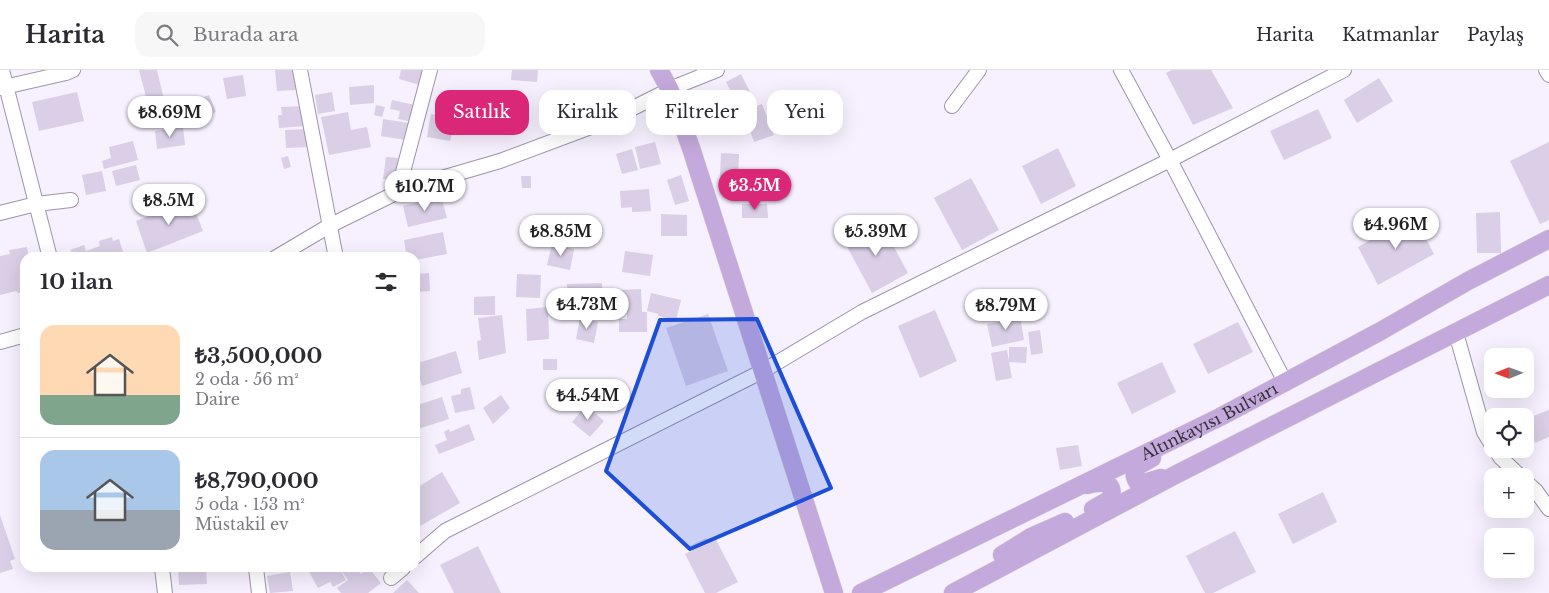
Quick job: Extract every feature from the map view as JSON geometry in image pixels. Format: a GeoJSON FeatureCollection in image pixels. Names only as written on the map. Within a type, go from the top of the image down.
{"type":"FeatureCollection","features":[{"type":"Feature","properties":{"kind":"main road"},"geometry":{"type":"LineString","coordinates":[[659,70],[670,90]]}},
{"type":"Feature","properties":{"kind":"main road"},"geometry":{"type":"LineString","coordinates":[[687,135],[834,593]]}},
{"type":"Feature","properties":{"kind":"main road","name":"Altınkayısı Bulvarı"},"geometry":{"type":"LineString","coordinates":[[861,593],[1251,400],[1468,281],[1549,239]]}},
{"type":"Feature","properties":{"kind":"main road","name":"Altınkayısı Bulvarı"},"geometry":{"type":"LineString","coordinates":[[953,593],[976,587],[1193,466],[1549,285]]}},
{"type":"Feature","properties":{"kind":"main road"},"geometry":{"type":"LineString","coordinates":[[1193,466],[1144,483],[1138,483],[1134,473],[1136,467],[1192,439],[1228,418],[1251,400]]}},
{"type":"Feature","properties":{"kind":"main road"},"geometry":{"type":"LineString","coordinates":[[976,587],[998,558],[1023,542],[1111,499],[1110,486],[1106,482],[1074,488]]}},
{"type":"Feature","properties":{"kind":"street"},"geometry":{"type":"LineString","coordinates":[[2,70],[3,87],[48,252]]}},
{"type":"Feature","properties":{"kind":"street"},"geometry":{"type":"LineString","coordinates":[[300,70],[335,252]]}},
{"type":"Feature","properties":{"kind":"street"},"geometry":{"type":"LineString","coordinates":[[404,189],[403,172],[430,70]]}},
{"type":"Feature","properties":{"kind":"street"},"geometry":{"type":"LineString","coordinates":[[670,90],[717,70]]}},
{"type":"Feature","properties":{"kind":"street"},"geometry":{"type":"LineString","coordinates":[[952,106],[980,70]]}},
{"type":"Feature","properties":{"kind":"street"},"geometry":{"type":"LineString","coordinates":[[1120,70],[1170,160],[1285,382]]}},
{"type":"Feature","properties":{"kind":"street"},"geometry":{"type":"LineString","coordinates":[[420,553],[445,531],[764,371],[862,312],[1170,160],[1344,70]]}},
{"type":"Feature","properties":{"kind":"street"},"geometry":{"type":"LineString","coordinates":[[1546,70],[1549,75]]}},
{"type":"Feature","properties":{"kind":"street"},"geometry":{"type":"LineString","coordinates":[[3,87],[68,71]]}},
{"type":"Feature","properties":{"kind":"street"},"geometry":{"type":"LineString","coordinates":[[285,252],[329,226],[404,189],[500,161],[607,121],[646,102]]}},
{"type":"Feature","properties":{"kind":"street"},"geometry":{"type":"LineString","coordinates":[[0,212],[36,204],[71,200]]}},
{"type":"Feature","properties":{"kind":"street"},"geometry":{"type":"LineString","coordinates":[[1456,333],[1484,432]]}},
{"type":"Feature","properties":{"kind":"street"},"geometry":{"type":"LineString","coordinates":[[0,342],[20,337]]}},
{"type":"Feature","properties":{"kind":"street"},"geometry":{"type":"LineString","coordinates":[[1501,458],[1512,468]]}},
{"type":"Feature","properties":{"kind":"street"},"geometry":{"type":"LineString","coordinates":[[1534,489],[1549,509]]}},
{"type":"Feature","properties":{"kind":"street"},"geometry":{"type":"LineString","coordinates":[[162,572],[165,593]]}},
{"type":"Feature","properties":{"kind":"street"},"geometry":{"type":"LineString","coordinates":[[256,572],[259,593]]}},
{"type":"Feature","properties":{"kind":"street"},"geometry":{"type":"LineString","coordinates":[[391,578],[398,572]]}},
{"type":"Feature","properties":{"kind":"highlighted area"},"geometry":{"type":"Polygon","coordinates":[[[757,319],[831,488],[690,549],[606,471],[660,320],[757,319]]]}},
{"type":"Feature","properties":{"kind":"building"},"geometry":{"type":"Polygon","coordinates":[[[139,70],[157,70],[165,104],[143,109],[142,106],[148,104],[139,70]]]}},
{"type":"Feature","properties":{"kind":"building"},"geometry":{"type":"Polygon","coordinates":[[[275,70],[295,70],[296,90],[277,91],[275,70]]]}},
{"type":"Feature","properties":{"kind":"building"},"geometry":{"type":"Polygon","coordinates":[[[401,70],[428,70],[423,86],[399,79],[401,70]]]}},
{"type":"Feature","properties":{"kind":"building"},"geometry":{"type":"Polygon","coordinates":[[[512,70],[538,70],[537,82],[511,80],[512,70]]]}},
{"type":"Feature","properties":{"kind":"building"},"geometry":{"type":"Polygon","coordinates":[[[1172,70],[1211,70],[1233,108],[1193,125],[1166,73],[1172,70]]]}},
{"type":"Feature","properties":{"kind":"building"},"geometry":{"type":"Polygon","coordinates":[[[741,74],[749,90],[730,90],[726,82],[741,74]]]}},
{"type":"Feature","properties":{"kind":"building"},"geometry":{"type":"Polygon","coordinates":[[[243,75],[246,96],[227,99],[223,78],[243,75]]]}},
{"type":"Feature","properties":{"kind":"building"},"geometry":{"type":"Polygon","coordinates":[[[1379,78],[1393,101],[1357,123],[1344,100],[1379,78]]]}},
{"type":"Feature","properties":{"kind":"building"},"geometry":{"type":"Polygon","coordinates":[[[374,85],[374,103],[350,105],[349,87],[374,85]]]}},
{"type":"Feature","properties":{"kind":"building"},"geometry":{"type":"Polygon","coordinates":[[[77,92],[84,121],[39,131],[32,102],[77,92]]]}},
{"type":"Feature","properties":{"kind":"building"},"geometry":{"type":"Polygon","coordinates":[[[332,92],[335,111],[318,114],[315,95],[332,92]]]}},
{"type":"Feature","properties":{"kind":"building"},"geometry":{"type":"Polygon","coordinates":[[[209,95],[216,112],[195,122],[187,104],[209,95]]]}},
{"type":"Feature","properties":{"kind":"building"},"geometry":{"type":"Polygon","coordinates":[[[392,100],[415,105],[412,122],[398,119],[400,111],[390,109],[392,100]]]}},
{"type":"Feature","properties":{"kind":"building"},"geometry":{"type":"Polygon","coordinates":[[[762,104],[767,117],[767,135],[774,135],[754,142],[752,135],[757,135],[757,106],[762,104]]]}},
{"type":"Feature","properties":{"kind":"building"},"geometry":{"type":"Polygon","coordinates":[[[376,105],[385,107],[382,117],[374,115],[376,105]]]}},
{"type":"Feature","properties":{"kind":"building"},"geometry":{"type":"Polygon","coordinates":[[[304,106],[305,126],[279,128],[278,115],[282,115],[281,107],[304,106]]]}},
{"type":"Feature","properties":{"kind":"building"},"geometry":{"type":"Polygon","coordinates":[[[1318,109],[1332,138],[1284,160],[1270,131],[1318,109]]]}},
{"type":"Feature","properties":{"kind":"building"},"geometry":{"type":"Polygon","coordinates":[[[348,112],[351,130],[367,127],[371,147],[329,155],[321,117],[348,112]]]}},
{"type":"Feature","properties":{"kind":"building"},"geometry":{"type":"Polygon","coordinates":[[[431,114],[435,115],[435,135],[452,135],[450,141],[427,137],[431,114]]]}},
{"type":"Feature","properties":{"kind":"building"},"geometry":{"type":"Polygon","coordinates":[[[383,119],[409,123],[406,140],[381,136],[383,119]]]}},
{"type":"Feature","properties":{"kind":"building"},"geometry":{"type":"Polygon","coordinates":[[[183,127],[185,145],[157,149],[155,131],[183,127]]]}},
{"type":"Feature","properties":{"kind":"building"},"geometry":{"type":"Polygon","coordinates":[[[307,129],[308,147],[286,148],[285,130],[307,129]]]}},
{"type":"Feature","properties":{"kind":"building"},"geometry":{"type":"Polygon","coordinates":[[[133,141],[138,160],[104,169],[102,161],[111,158],[109,147],[133,141]]]}},
{"type":"Feature","properties":{"kind":"building"},"geometry":{"type":"Polygon","coordinates":[[[655,142],[661,164],[640,169],[635,147],[655,142]]]}},
{"type":"Feature","properties":{"kind":"building"},"geometry":{"type":"Polygon","coordinates":[[[1549,142],[1549,220],[1540,224],[1510,161],[1549,142]]]}},
{"type":"Feature","properties":{"kind":"building"},"geometry":{"type":"Polygon","coordinates":[[[1058,148],[1076,186],[1041,204],[1022,166],[1058,148]]]}},
{"type":"Feature","properties":{"kind":"building"},"geometry":{"type":"Polygon","coordinates":[[[632,149],[638,170],[622,174],[616,154],[632,149]]]}},
{"type":"Feature","properties":{"kind":"building"},"geometry":{"type":"Polygon","coordinates":[[[721,153],[739,154],[738,178],[720,177],[721,153]]]}},
{"type":"Feature","properties":{"kind":"building"},"geometry":{"type":"Polygon","coordinates":[[[288,156],[291,167],[284,169],[281,158],[288,156]]]}},
{"type":"Feature","properties":{"kind":"building"},"geometry":{"type":"Polygon","coordinates":[[[386,157],[398,158],[396,180],[383,179],[386,157]]]}},
{"type":"Feature","properties":{"kind":"building"},"geometry":{"type":"Polygon","coordinates":[[[136,165],[140,180],[116,186],[112,171],[136,165]]]}},
{"type":"Feature","properties":{"kind":"building"},"geometry":{"type":"Polygon","coordinates":[[[102,171],[106,191],[86,195],[82,175],[102,171]]]}},
{"type":"Feature","properties":{"kind":"building"},"geometry":{"type":"Polygon","coordinates":[[[681,175],[689,201],[675,205],[667,180],[681,175]]]}},
{"type":"Feature","properties":{"kind":"building"},"geometry":{"type":"Polygon","coordinates":[[[521,176],[531,176],[531,188],[522,188],[521,176]]]}},
{"type":"Feature","properties":{"kind":"building"},"geometry":{"type":"Polygon","coordinates":[[[971,178],[999,230],[962,250],[934,198],[971,178]]]}},
{"type":"Feature","properties":{"kind":"building"},"geometry":{"type":"Polygon","coordinates":[[[649,189],[651,211],[632,212],[632,207],[621,208],[620,191],[649,189]]]}},
{"type":"Feature","properties":{"kind":"building"},"geometry":{"type":"Polygon","coordinates":[[[441,196],[447,218],[408,227],[403,206],[441,196]]]}},
{"type":"Feature","properties":{"kind":"building"},"geometry":{"type":"Polygon","coordinates":[[[191,200],[203,231],[147,252],[136,221],[191,200]]]}},
{"type":"Feature","properties":{"kind":"building"},"geometry":{"type":"Polygon","coordinates":[[[742,204],[767,204],[768,218],[742,218],[742,204]]]}},
{"type":"Feature","properties":{"kind":"building"},"geometry":{"type":"Polygon","coordinates":[[[1500,212],[1501,253],[1477,253],[1476,213],[1500,212]]]}},
{"type":"Feature","properties":{"kind":"building"},"geometry":{"type":"Polygon","coordinates":[[[661,214],[687,215],[687,236],[661,236],[661,214]]]}},
{"type":"Feature","properties":{"kind":"building"},"geometry":{"type":"Polygon","coordinates":[[[1414,216],[1434,254],[1378,285],[1358,247],[1414,216]]]}},
{"type":"Feature","properties":{"kind":"building"},"geometry":{"type":"Polygon","coordinates":[[[880,221],[908,273],[872,293],[844,241],[880,221]]]}},
{"type":"Feature","properties":{"kind":"building"},"geometry":{"type":"Polygon","coordinates":[[[443,232],[447,254],[420,259],[420,252],[406,252],[404,240],[443,232]]]}},
{"type":"Feature","properties":{"kind":"building"},"geometry":{"type":"Polygon","coordinates":[[[112,237],[113,241],[119,239],[123,252],[71,252],[70,250],[84,245],[86,251],[100,246],[99,241],[112,237]]]}},
{"type":"Feature","properties":{"kind":"building"},"geometry":{"type":"Polygon","coordinates":[[[552,244],[574,249],[570,270],[547,265],[552,244]]]}},
{"type":"Feature","properties":{"kind":"building"},"geometry":{"type":"Polygon","coordinates":[[[27,247],[28,252],[20,252],[20,293],[16,291],[0,295],[0,256],[10,254],[9,250],[27,247]]]}},
{"type":"Feature","properties":{"kind":"building"},"geometry":{"type":"Polygon","coordinates":[[[625,251],[653,255],[650,276],[622,272],[625,251]]]}},
{"type":"Feature","properties":{"kind":"building"},"geometry":{"type":"Polygon","coordinates":[[[429,273],[430,291],[420,292],[420,274],[429,273]]]}},
{"type":"Feature","properties":{"kind":"building"},"geometry":{"type":"Polygon","coordinates":[[[517,274],[541,275],[540,298],[516,297],[517,274]]]}},
{"type":"Feature","properties":{"kind":"building"},"geometry":{"type":"Polygon","coordinates":[[[602,283],[603,305],[568,307],[567,284],[602,283]]]}},
{"type":"Feature","properties":{"kind":"building"},"geometry":{"type":"Polygon","coordinates":[[[641,289],[642,312],[647,312],[647,332],[619,332],[619,319],[627,319],[627,311],[620,311],[620,290],[641,289]]]}},
{"type":"Feature","properties":{"kind":"building"},"geometry":{"type":"Polygon","coordinates":[[[651,293],[681,300],[676,320],[658,316],[658,314],[647,311],[651,293]]]}},
{"type":"Feature","properties":{"kind":"building"},"geometry":{"type":"Polygon","coordinates":[[[495,296],[495,315],[474,315],[474,297],[495,296]]]}},
{"type":"Feature","properties":{"kind":"building"},"geometry":{"type":"Polygon","coordinates":[[[548,307],[549,339],[527,341],[526,309],[548,307]]]}},
{"type":"Feature","properties":{"kind":"building"},"geometry":{"type":"Polygon","coordinates":[[[935,310],[957,361],[920,378],[898,326],[935,310]]]}},
{"type":"Feature","properties":{"kind":"building"},"geometry":{"type":"Polygon","coordinates":[[[1019,310],[1024,340],[992,347],[987,324],[1016,318],[1015,311],[1019,310]]]}},
{"type":"Feature","properties":{"kind":"building"},"geometry":{"type":"Polygon","coordinates":[[[708,314],[728,371],[686,386],[666,328],[708,314]]]}},
{"type":"Feature","properties":{"kind":"building"},"geometry":{"type":"Polygon","coordinates":[[[502,315],[506,353],[479,360],[477,341],[481,340],[478,318],[502,315]]]}},
{"type":"Feature","properties":{"kind":"building"},"geometry":{"type":"Polygon","coordinates":[[[580,318],[598,322],[594,343],[576,339],[580,318]]]}},
{"type":"Feature","properties":{"kind":"building"},"geometry":{"type":"Polygon","coordinates":[[[1238,322],[1253,352],[1208,374],[1193,344],[1238,322]]]}},
{"type":"Feature","properties":{"kind":"building"},"geometry":{"type":"Polygon","coordinates":[[[1040,330],[1043,353],[1031,355],[1028,332],[1040,330]]]}},
{"type":"Feature","properties":{"kind":"building"},"geometry":{"type":"Polygon","coordinates":[[[1009,347],[1027,347],[1026,363],[1009,362],[1012,378],[996,381],[991,353],[1007,350],[1009,361],[1009,347]]]}},
{"type":"Feature","properties":{"kind":"building"},"geometry":{"type":"Polygon","coordinates":[[[456,351],[462,373],[422,386],[420,381],[420,362],[456,351]]]}},
{"type":"Feature","properties":{"kind":"building"},"geometry":{"type":"Polygon","coordinates":[[[543,359],[557,359],[557,370],[543,370],[543,359]]]}},
{"type":"Feature","properties":{"kind":"building"},"geometry":{"type":"Polygon","coordinates":[[[1162,362],[1176,392],[1132,414],[1117,383],[1162,362]]]}},
{"type":"Feature","properties":{"kind":"building"},"geometry":{"type":"Polygon","coordinates":[[[470,387],[475,409],[455,413],[451,396],[461,394],[461,389],[470,387]]]}},
{"type":"Feature","properties":{"kind":"building"},"geometry":{"type":"Polygon","coordinates":[[[501,395],[510,408],[493,424],[483,408],[501,395]]]}},
{"type":"Feature","properties":{"kind":"building"},"geometry":{"type":"Polygon","coordinates":[[[442,397],[449,419],[420,428],[420,404],[442,397]]]}},
{"type":"Feature","properties":{"kind":"building"},"geometry":{"type":"Polygon","coordinates":[[[586,405],[604,421],[590,437],[572,422],[586,405]]]}},
{"type":"Feature","properties":{"kind":"building"},"geometry":{"type":"Polygon","coordinates":[[[1549,410],[1549,437],[1535,443],[1534,441],[1534,416],[1549,410]]]}},
{"type":"Feature","properties":{"kind":"building"},"geometry":{"type":"Polygon","coordinates":[[[469,424],[475,440],[439,454],[435,445],[447,440],[444,432],[449,429],[450,432],[469,424]]]}},
{"type":"Feature","properties":{"kind":"building"},"geometry":{"type":"Polygon","coordinates":[[[1078,445],[1082,466],[1060,470],[1056,448],[1078,445]]]}},
{"type":"Feature","properties":{"kind":"building"},"geometry":{"type":"Polygon","coordinates":[[[442,472],[460,503],[420,526],[420,486],[442,472]]]}},
{"type":"Feature","properties":{"kind":"building"},"geometry":{"type":"Polygon","coordinates":[[[1323,492],[1337,522],[1293,544],[1278,514],[1323,492]]]}},
{"type":"Feature","properties":{"kind":"building"},"geometry":{"type":"Polygon","coordinates":[[[0,515],[15,559],[10,561],[13,569],[0,573],[0,515]]]}},
{"type":"Feature","properties":{"kind":"building"},"geometry":{"type":"Polygon","coordinates":[[[1235,531],[1256,572],[1213,593],[1205,593],[1186,556],[1235,531]]]}},
{"type":"Feature","properties":{"kind":"building"},"geometry":{"type":"Polygon","coordinates":[[[706,538],[709,542],[715,538],[738,582],[716,593],[705,593],[685,554],[693,550],[690,546],[706,538]]]}},
{"type":"Feature","properties":{"kind":"building"},"geometry":{"type":"Polygon","coordinates":[[[478,546],[501,593],[454,593],[440,565],[478,546]]]}},
{"type":"Feature","properties":{"kind":"building"},"geometry":{"type":"Polygon","coordinates":[[[178,572],[206,572],[207,584],[179,585],[178,572]]]}},
{"type":"Feature","properties":{"kind":"building"},"geometry":{"type":"Polygon","coordinates":[[[290,572],[293,591],[270,593],[267,576],[290,572]]]}},
{"type":"Feature","properties":{"kind":"building"},"geometry":{"type":"Polygon","coordinates":[[[309,572],[342,572],[346,580],[333,587],[330,582],[318,588],[309,572]]]}},
{"type":"Feature","properties":{"kind":"building"},"geometry":{"type":"Polygon","coordinates":[[[342,572],[359,572],[361,574],[364,572],[372,572],[381,583],[368,593],[341,593],[337,588],[348,580],[342,572]]]}},
{"type":"Feature","properties":{"kind":"building"},"geometry":{"type":"Polygon","coordinates":[[[407,580],[419,593],[393,593],[407,580]]]}}]}
